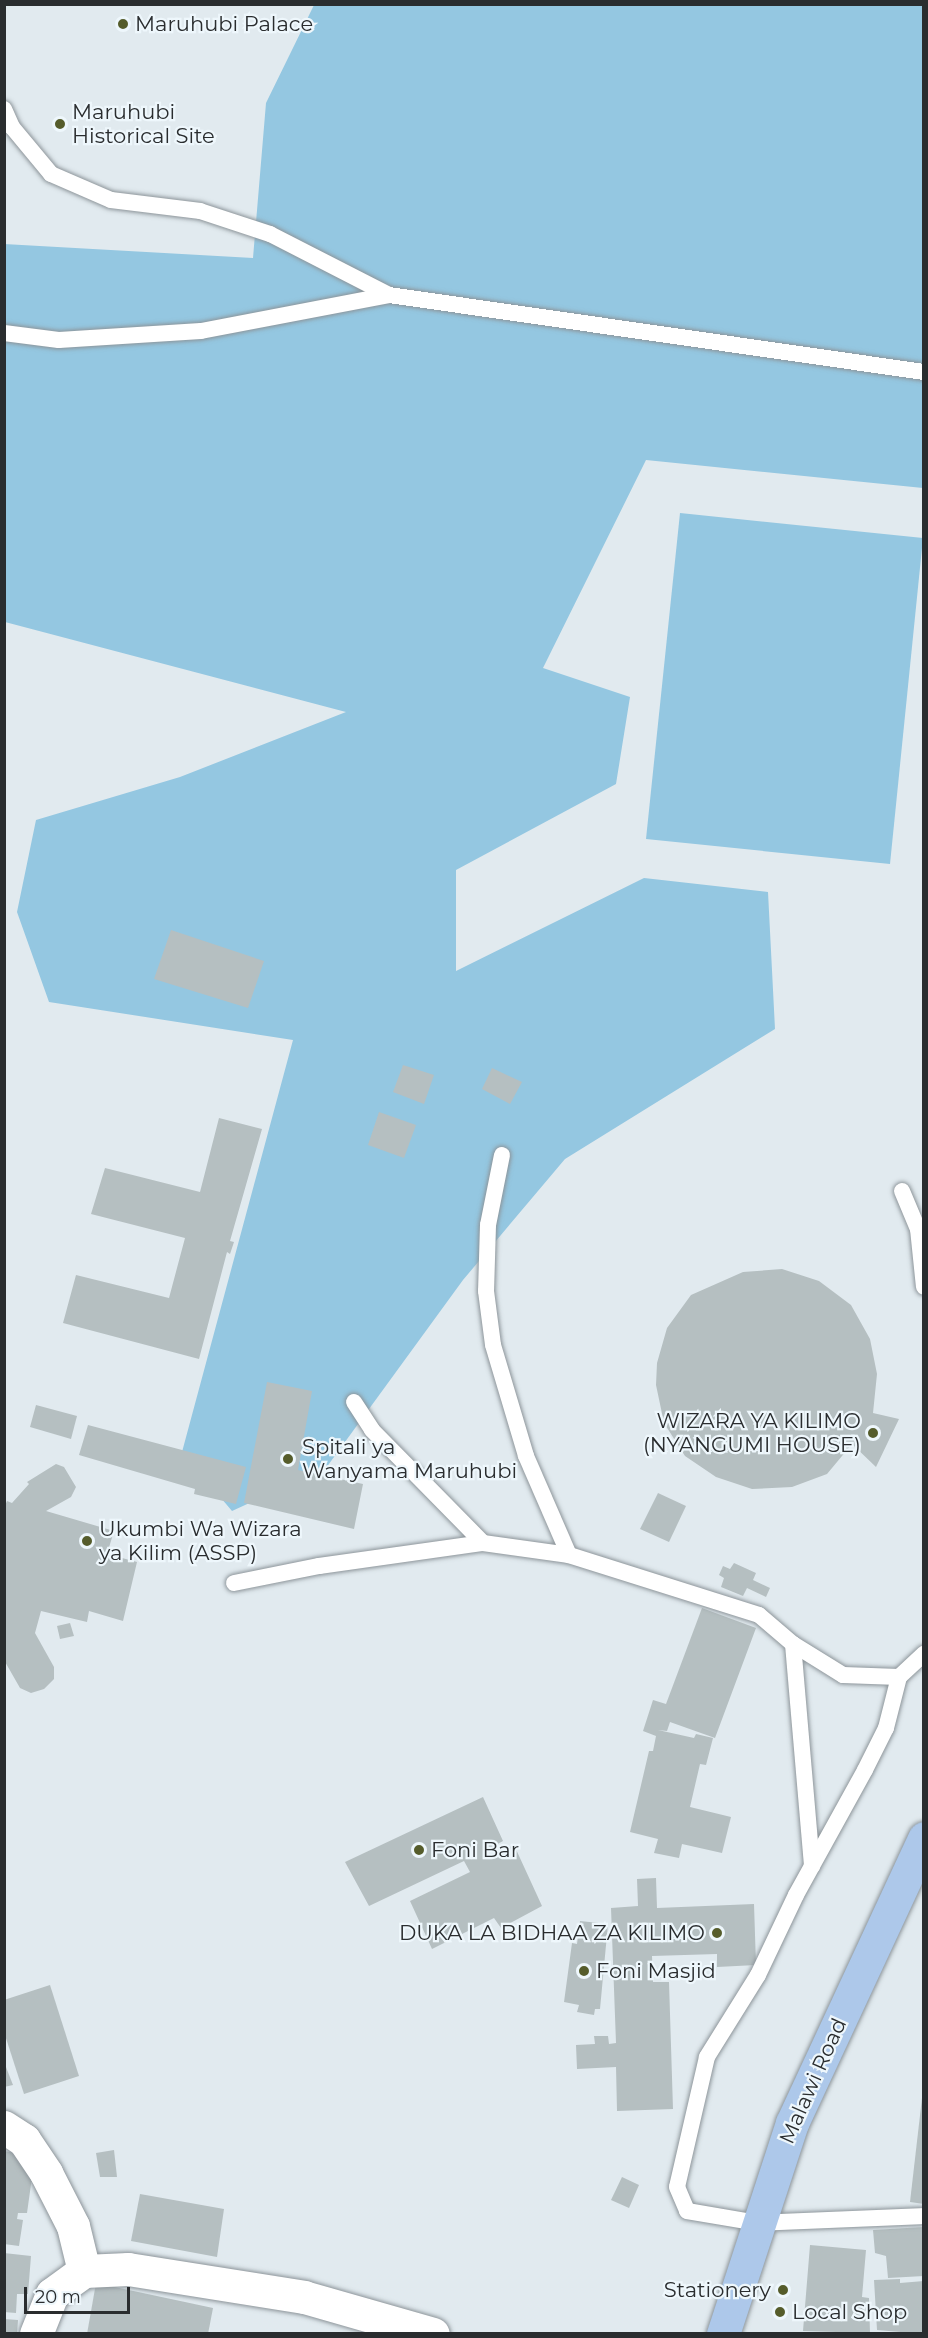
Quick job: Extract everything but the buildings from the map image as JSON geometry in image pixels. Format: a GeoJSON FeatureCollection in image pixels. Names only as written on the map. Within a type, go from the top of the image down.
{"type":"FeatureCollection","features":[{"type":"Feature","properties":{"kind":"main road","name":"Malawi Road"},"geometry":{"type":"LineString","coordinates":[[723,2334],[757,2223],[792,2123],[924,1838]]}},
{"type":"Feature","properties":{"kind":"street"},"geometry":{"type":"LineString","coordinates":[[4,2127],[24,2140],[46,2173],[73,2226],[84,2271]]}},
{"type":"Feature","properties":{"kind":"street"},"geometry":{"type":"LineString","coordinates":[[36,2334],[52,2294],[84,2271],[128,2268],[304,2297],[433,2334]]}},
{"type":"Feature","properties":{"kind":"lane"},"geometry":{"type":"LineString","coordinates":[[4,109],[12,127],[51,174],[111,200],[200,211],[270,234],[389,295],[924,372]]}},
{"type":"Feature","properties":{"kind":"lane"},"geometry":{"type":"LineString","coordinates":[[4,333],[58,339],[201,331],[389,295]]}},
{"type":"Feature","properties":{"kind":"lane"},"geometry":{"type":"LineString","coordinates":[[501,1155],[488,1225],[486,1291],[493,1345],[526,1456],[569,1555]]}},
{"type":"Feature","properties":{"kind":"lane"},"geometry":{"type":"LineString","coordinates":[[902,1191],[918,1229],[924,1287]]}},
{"type":"Feature","properties":{"kind":"lane"},"geometry":{"type":"LineString","coordinates":[[354,1402],[372,1430],[483,1543]]}},
{"type":"Feature","properties":{"kind":"lane"},"geometry":{"type":"LineString","coordinates":[[234,1583],[319,1566],[483,1543],[569,1555],[759,1615],[793,1644],[843,1675],[899,1677]]}},
{"type":"Feature","properties":{"kind":"lane"},"geometry":{"type":"LineString","coordinates":[[793,1644],[812,1866]]}},
{"type":"Feature","properties":{"kind":"lane"},"geometry":{"type":"LineString","coordinates":[[924,1654],[899,1677],[886,1728],[812,1866],[758,1975],[707,2057],[677,2187],[687,2211],[757,2223],[924,2216]]}},
{"type":"Feature","properties":{"kind":"shaded area"},"geometry":{"type":"Polygon","coordinates":[[[314,5],[923,5],[923,488],[646,460],[543,668],[630,697],[616,784],[456,870],[456,971],[644,878],[768,892],[775,1029],[565,1159],[463,1280],[326,1468],[232,1511],[182,1452],[293,1040],[49,1002],[17,912],[36,820],[180,777],[346,712],[5,622],[4,244],[253,258],[266,103],[314,5]]]}},
{"type":"Feature","properties":{"kind":"shaded area"},"geometry":{"type":"Polygon","coordinates":[[[680,513],[923,538],[890,864],[646,839],[680,513]]]}},
{"type":"Feature","properties":{"kind":"place","name":"Maruhubi Palace"},"geometry":{"type":"Point","coordinates":[123,24]}},
{"type":"Feature","properties":{"kind":"place","name":"Maruhubi Historical Site"},"geometry":{"type":"Point","coordinates":[60,124]}},
{"type":"Feature","properties":{"kind":"place","name":"WIZARA YA KILIMO (NYANGUMI HOUSE)"},"geometry":{"type":"Point","coordinates":[873,1433]}},
{"type":"Feature","properties":{"kind":"place","name":"Spitali ya Wanyama Maruhubi"},"geometry":{"type":"Point","coordinates":[288,1459]}},
{"type":"Feature","properties":{"kind":"place","name":"Ukumbi Wa Wizara ya Kilim (ASSP)"},"geometry":{"type":"Point","coordinates":[87,1541]}},
{"type":"Feature","properties":{"kind":"place","name":"Foni Bar"},"geometry":{"type":"Point","coordinates":[419,1850]}},
{"type":"Feature","properties":{"kind":"place","name":"DUKA LA BIDHAA ZA KILIMO"},"geometry":{"type":"Point","coordinates":[717,1933]}},
{"type":"Feature","properties":{"kind":"place","name":"Foni Masjid"},"geometry":{"type":"Point","coordinates":[584,1971]}},
{"type":"Feature","properties":{"kind":"place","name":"Stationery"},"geometry":{"type":"Point","coordinates":[783,2290]}},
{"type":"Feature","properties":{"kind":"place","name":"Local Shop"},"geometry":{"type":"Point","coordinates":[780,2312]}}]}
